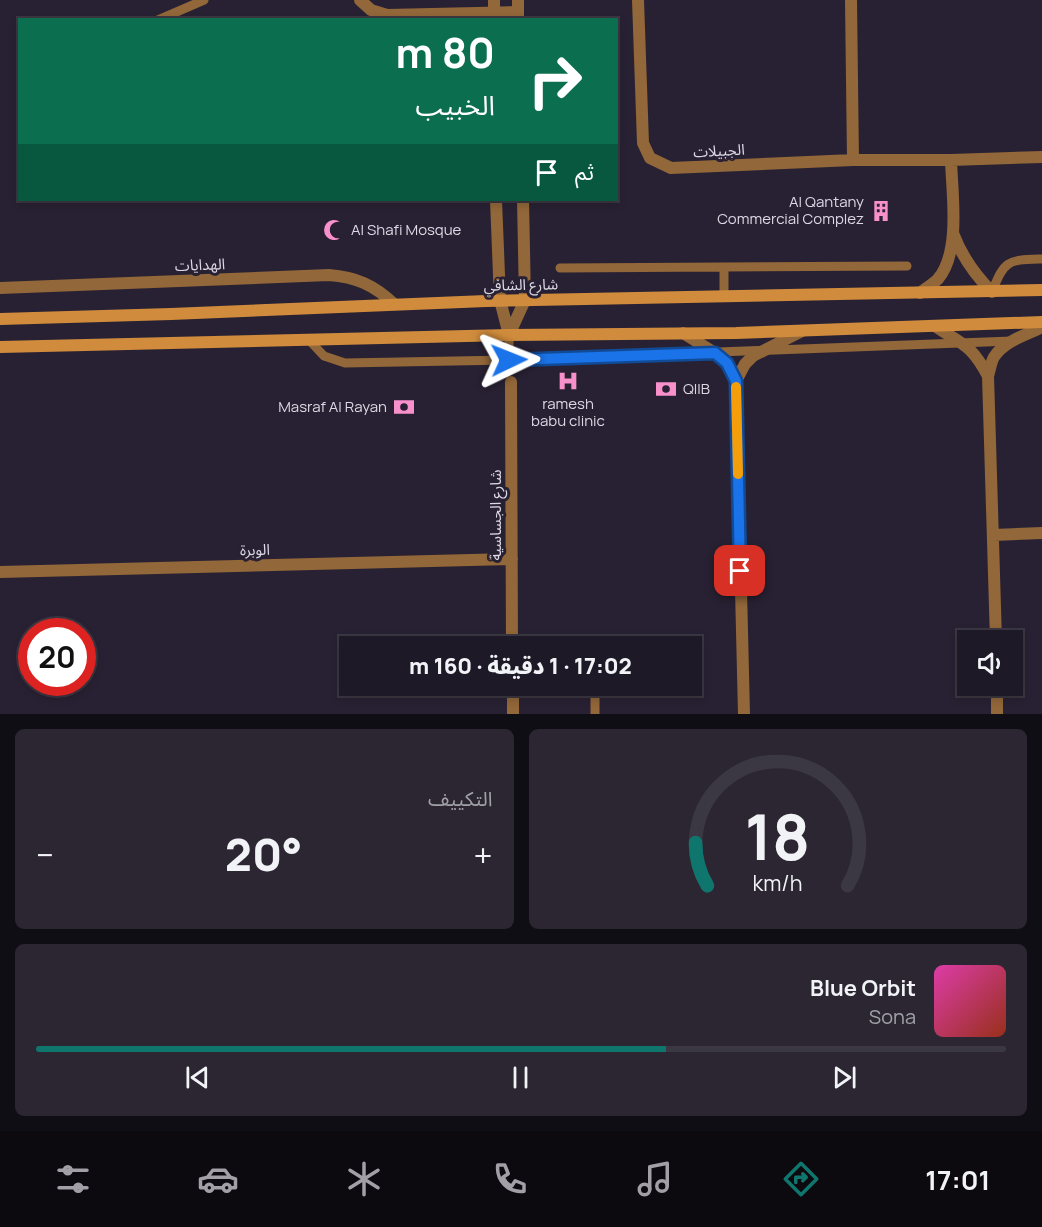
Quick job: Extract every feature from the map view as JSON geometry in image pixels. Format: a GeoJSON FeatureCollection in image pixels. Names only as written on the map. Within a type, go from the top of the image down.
{"type":"FeatureCollection","features":[{"type":"Feature","properties":{"kind":"main road","name":"شارع الشافي"},"geometry":{"type":"LineString","coordinates":[[0,319],[500,300],[1042,290]]}},
{"type":"Feature","properties":{"kind":"main road"},"geometry":{"type":"LineString","coordinates":[[0,347],[683,333],[1042,322]]}},
{"type":"Feature","properties":{"kind":"street"},"geometry":{"type":"LineString","coordinates":[[360,0],[371,10],[387,15],[518,11]]}},
{"type":"Feature","properties":{"kind":"street","name":"الجبيلات"},"geometry":{"type":"LineString","coordinates":[[638,0],[643,143],[650,158],[671,168],[853,160],[1042,157]]}},
{"type":"Feature","properties":{"kind":"street"},"geometry":{"type":"LineString","coordinates":[[851,0],[853,160]]}},
{"type":"Feature","properties":{"kind":"street"},"geometry":{"type":"LineString","coordinates":[[920,293],[938,278],[950,256],[951,160]]}},
{"type":"Feature","properties":{"kind":"street"},"geometry":{"type":"LineString","coordinates":[[496,201],[500,300],[509,335]]}},
{"type":"Feature","properties":{"kind":"street"},"geometry":{"type":"LineString","coordinates":[[509,335],[525,300],[523,201]]}},
{"type":"Feature","properties":{"kind":"street"},"geometry":{"type":"LineString","coordinates":[[952,232],[966,262],[975,275],[993,292]]}},
{"type":"Feature","properties":{"kind":"street","name":"الهدايات"},"geometry":{"type":"LineString","coordinates":[[0,288],[329,275],[348,276],[365,282],[381,291],[394,304]]}},
{"type":"Feature","properties":{"kind":"street"},"geometry":{"type":"LineString","coordinates":[[936,326],[966,344],[977,356],[988,376]]}},
{"type":"Feature","properties":{"kind":"street"},"geometry":{"type":"LineString","coordinates":[[996,630],[988,376],[994,357],[1012,341],[1042,327]]}},
{"type":"Feature","properties":{"kind":"street"},"geometry":{"type":"LineString","coordinates":[[736,381],[745,364],[803,330]]}},
{"type":"Feature","properties":{"kind":"street"},"geometry":{"type":"LineString","coordinates":[[683,333],[727,363],[736,381],[744,714]]}},
{"type":"Feature","properties":{"kind":"street","name":"شارع الجساسية"},"geometry":{"type":"LineString","coordinates":[[510,382],[512,636]]}},
{"type":"Feature","properties":{"kind":"street"},"geometry":{"type":"LineString","coordinates":[[994,535],[1042,533]]}},
{"type":"Feature","properties":{"kind":"street","name":"الوبرة"},"geometry":{"type":"LineString","coordinates":[[0,572],[512,559]]}},
{"type":"Feature","properties":{"kind":"street"},"geometry":{"type":"LineString","coordinates":[[513,696],[513,714]]}},
{"type":"Feature","properties":{"kind":"street"},"geometry":{"type":"LineString","coordinates":[[997,696],[997,714]]}},
{"type":"Feature","properties":{"kind":"lane"},"geometry":{"type":"LineString","coordinates":[[163,18],[204,0]]}},
{"type":"Feature","properties":{"kind":"lane"},"geometry":{"type":"LineString","coordinates":[[993,292],[1000,272],[1009,263],[1042,259]]}},
{"type":"Feature","properties":{"kind":"lane"},"geometry":{"type":"LineString","coordinates":[[560,268],[907,266]]}},
{"type":"Feature","properties":{"kind":"lane"},"geometry":{"type":"LineString","coordinates":[[724,267],[724,296]]}},
{"type":"Feature","properties":{"kind":"lane"},"geometry":{"type":"LineString","coordinates":[[509,335],[509,360]]}},
{"type":"Feature","properties":{"kind":"lane"},"geometry":{"type":"LineString","coordinates":[[309,340],[324,357],[345,363],[509,360],[1012,341]]}},
{"type":"Feature","properties":{"kind":"lane"},"geometry":{"type":"LineString","coordinates":[[595,696],[595,714]]}},
{"type":"Feature","properties":{"kind":"slow traffic"},"geometry":{"type":"LineString","coordinates":[[736,387],[738,474]]}},
{"type":"Feature","properties":{"kind":"place","name":"Al Qantany Commercial Complez"},"geometry":{"type":"Point","coordinates":[881,211]}},
{"type":"Feature","properties":{"kind":"place","name":"Al Shafi Mosque"},"geometry":{"type":"Point","coordinates":[334,230]}},
{"type":"Feature","properties":{"kind":"place","name":"ramesh babu clinic"},"geometry":{"type":"Point","coordinates":[568,381]}},
{"type":"Feature","properties":{"kind":"place","name":"QIIB"},"geometry":{"type":"Point","coordinates":[666,389]}},
{"type":"Feature","properties":{"kind":"place","name":"Masraf Al Rayan"},"geometry":{"type":"Point","coordinates":[404,407]}},
{"type":"Feature","properties":{"kind":"route"},"geometry":{"type":"LineString","coordinates":[[509,360],[715,353],[727,363],[736,381],[740,571]]}}]}
